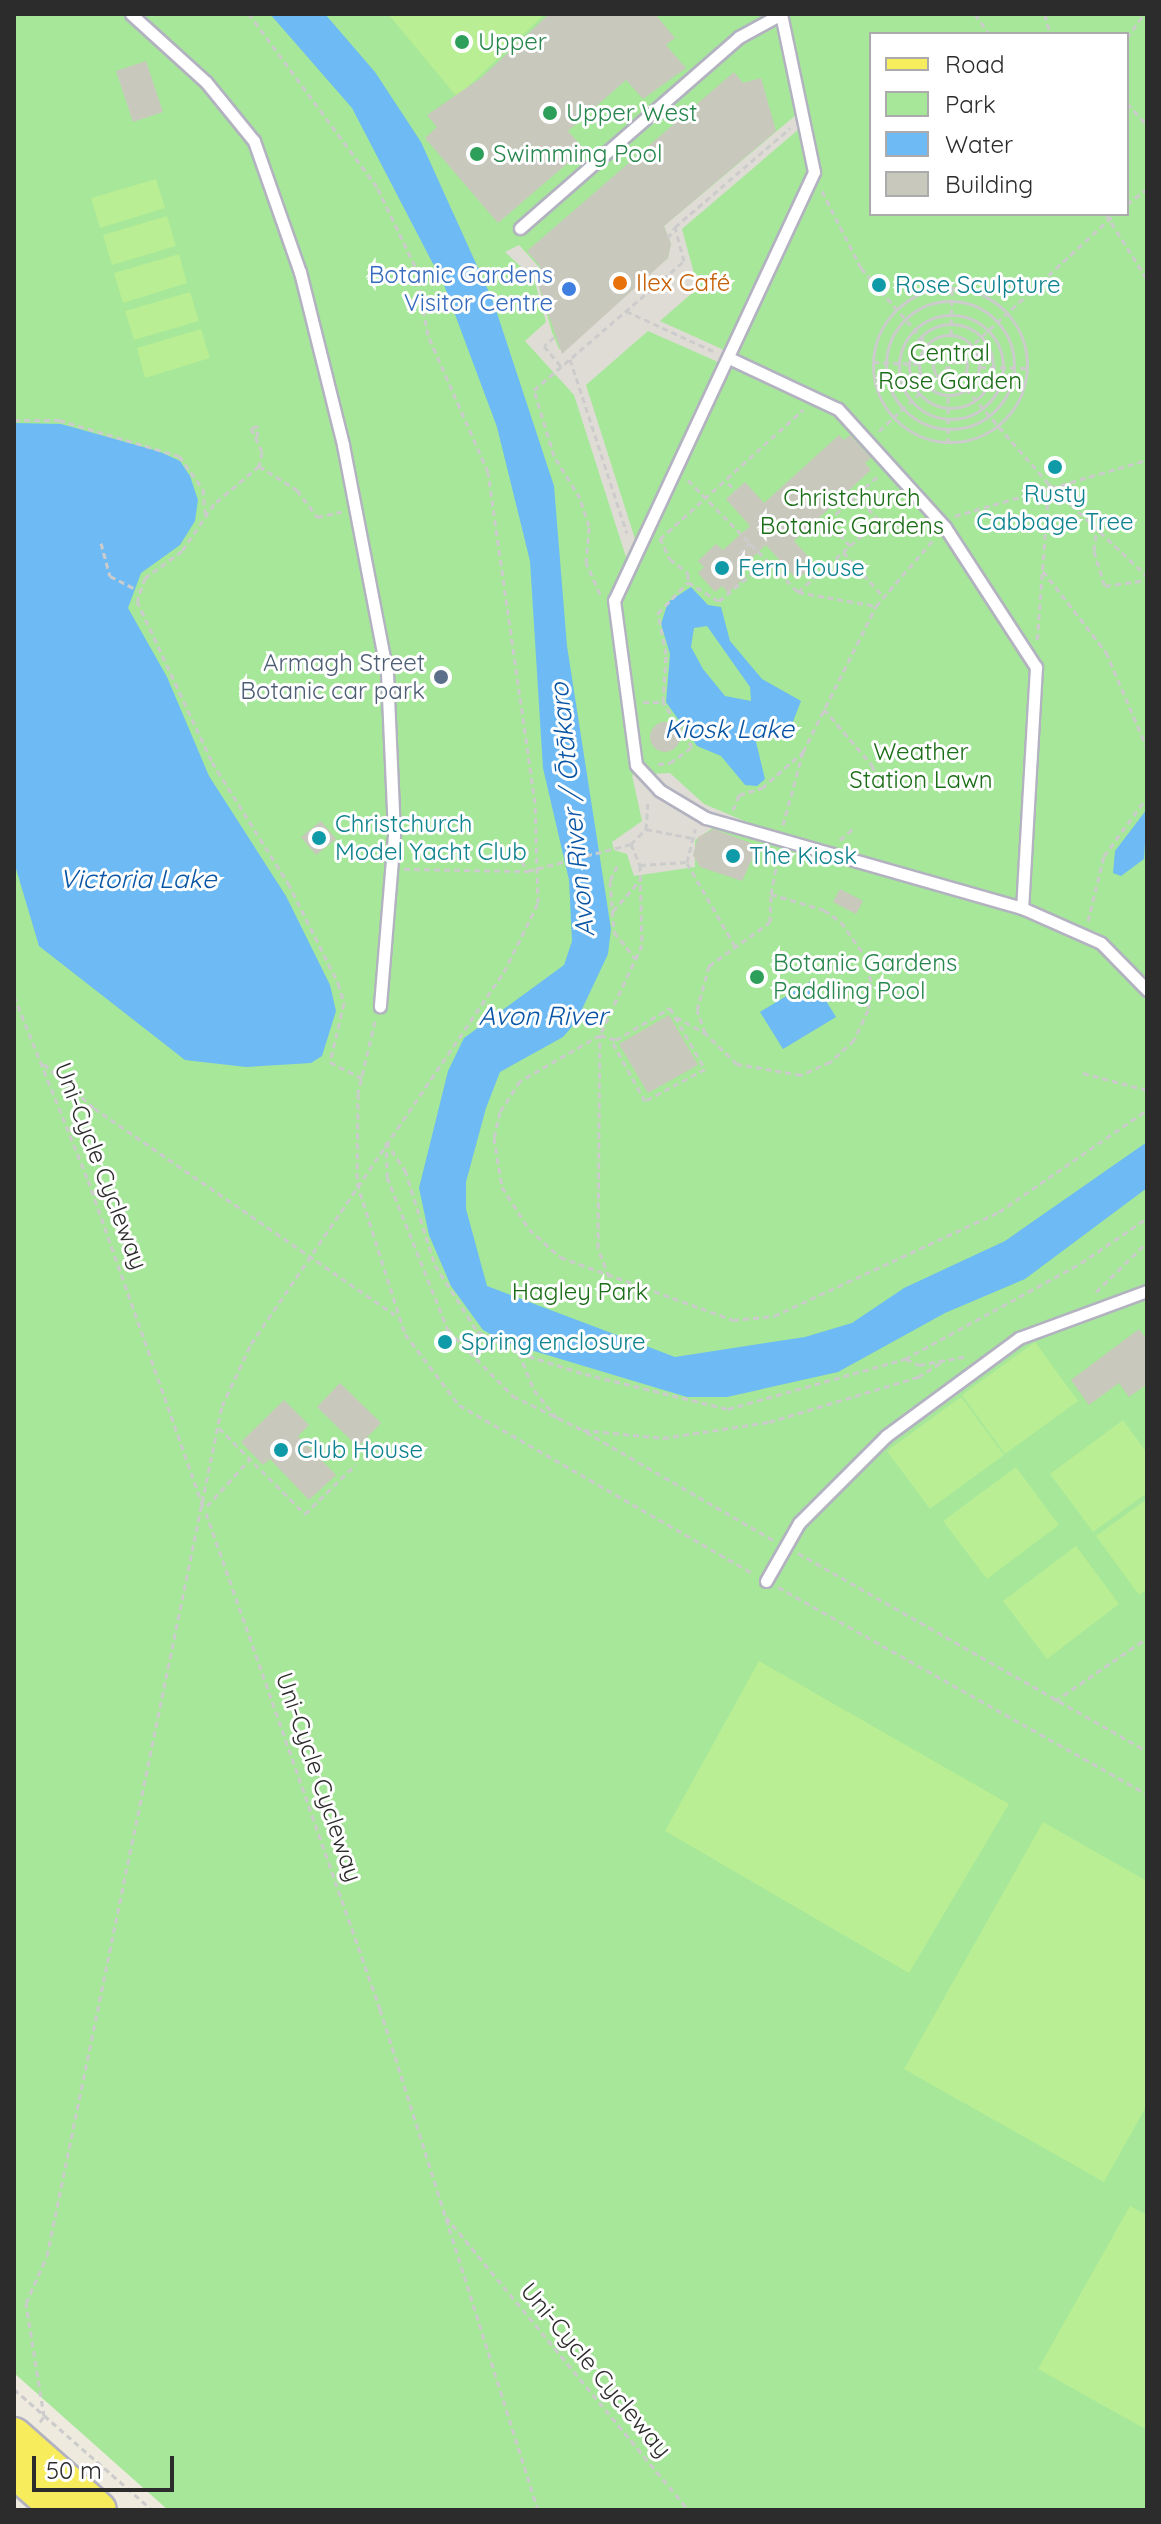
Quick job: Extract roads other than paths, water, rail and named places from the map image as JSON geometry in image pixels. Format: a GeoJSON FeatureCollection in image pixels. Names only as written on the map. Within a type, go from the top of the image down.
{"type":"FeatureCollection","features":[{"type":"Feature","properties":{"kind":"main road"},"geometry":{"type":"LineString","coordinates":[[26,2430],[99,2510]]}},
{"type":"Feature","properties":{"kind":"main road"},"geometry":{"type":"LineString","coordinates":[[14,2470],[59,2510]]}},
{"type":"Feature","properties":{"kind":"lane"},"geometry":{"type":"LineString","coordinates":[[131,14],[216,93],[265,162],[300,272],[355,509],[392,730],[394,835],[380,1006]]}},
{"type":"Feature","properties":{"kind":"lane"},"geometry":{"type":"LineString","coordinates":[[520,228],[739,37],[781,14],[804,117],[813,178],[614,600],[636,765],[659,790],[706,818],[1022,908],[1101,943],[1147,990]]}},
{"type":"Feature","properties":{"kind":"lane"},"geometry":{"type":"LineString","coordinates":[[729,358],[838,409],[942,530],[1036,667],[1022,908]]}},
{"type":"Feature","properties":{"kind":"lane"},"geometry":{"type":"LineString","coordinates":[[766,1581],[786,1546],[831,1486],[886,1436],[1019,1338],[1147,1291]]}},
{"type":"Feature","properties":{"kind":"water","name":"Avon River"},"geometry":{"type":"Polygon","coordinates":[[[270,14],[325,14],[375,72],[421,142],[493,301],[554,486],[567,646],[611,929],[608,954],[576,1022],[563,1037],[500,1072],[486,1108],[466,1182],[466,1209],[487,1286],[675,1357],[805,1337],[852,1323],[904,1288],[1005,1241],[1147,1142],[1147,1188],[1025,1279],[945,1313],[838,1372],[727,1397],[687,1397],[507,1343],[483,1330],[451,1286],[429,1235],[419,1188],[448,1071],[464,1038],[564,965],[572,941],[569,880],[543,768],[530,561],[497,427],[444,285],[352,108],[270,14]]]}},
{"type":"Feature","properties":{"kind":"water","name":"Victoria Lake"},"geometry":{"type":"Polygon","coordinates":[[[14,423],[61,424],[158,451],[180,461],[190,476],[198,500],[195,521],[180,545],[141,573],[128,608],[167,677],[209,776],[286,896],[330,985],[336,1011],[322,1056],[311,1063],[246,1067],[185,1060],[39,946],[14,862],[14,423]]]}},
{"type":"Feature","properties":{"kind":"water","name":"Kiosk Lake"},"geometry":{"type":"Polygon","coordinates":[[[691,587],[708,605],[721,607],[730,641],[762,679],[801,701],[789,732],[766,733],[756,742],[765,779],[757,786],[745,785],[721,756],[697,746],[666,702],[670,654],[661,624],[668,602],[691,587]],[[707,626],[694,628],[691,647],[703,669],[725,696],[751,701],[750,687],[707,626]]]}},
{"type":"Feature","properties":{"kind":"water"},"geometry":{"type":"Polygon","coordinates":[[[1147,809],[1144,859],[1121,876],[1113,873],[1115,851],[1147,809]]]}},
{"type":"Feature","properties":{"kind":"water"},"geometry":{"type":"Polygon","coordinates":[[[813,980],[836,1017],[783,1049],[760,1012],[813,980]]]}},
{"type":"Feature","properties":{"kind":"place","name":"Upper"},"geometry":{"type":"Point","coordinates":[462,42]}},
{"type":"Feature","properties":{"kind":"place","name":"Upper West"},"geometry":{"type":"Point","coordinates":[550,113]}},
{"type":"Feature","properties":{"kind":"place","name":"Swimming Pool"},"geometry":{"type":"Point","coordinates":[477,154]}},
{"type":"Feature","properties":{"kind":"place","name":"Ilex Café"},"geometry":{"type":"Point","coordinates":[620,283]}},
{"type":"Feature","properties":{"kind":"place","name":"Rose Sculpture"},"geometry":{"type":"Point","coordinates":[879,285]}},
{"type":"Feature","properties":{"kind":"place","name":"Botanic Gardens Visitor Centre"},"geometry":{"type":"Point","coordinates":[569,289]}},
{"type":"Feature","properties":{"kind":"place","name":"Rusty Cabbage Tree"},"geometry":{"type":"Point","coordinates":[1055,467]}},
{"type":"Feature","properties":{"kind":"place","name":"Fern House"},"geometry":{"type":"Point","coordinates":[722,568]}},
{"type":"Feature","properties":{"kind":"place","name":"Armagh Street Botanic car park"},"geometry":{"type":"Point","coordinates":[441,677]}},
{"type":"Feature","properties":{"kind":"place","name":"Christchurch Model Yacht Club"},"geometry":{"type":"Point","coordinates":[319,838]}},
{"type":"Feature","properties":{"kind":"place","name":"The Kiosk"},"geometry":{"type":"Point","coordinates":[733,856]}},
{"type":"Feature","properties":{"kind":"place","name":"Botanic Gardens Paddling Pool"},"geometry":{"type":"Point","coordinates":[757,977]}},
{"type":"Feature","properties":{"kind":"place","name":"Spring enclosure"},"geometry":{"type":"Point","coordinates":[445,1342]}},
{"type":"Feature","properties":{"kind":"place","name":"Club House"},"geometry":{"type":"Point","coordinates":[281,1450]}},
{"type":"Feature","properties":{"kind":"park label","name":"Central Rose Garden"},"geometry":{"type":"Point","coordinates":[950,367]}},
{"type":"Feature","properties":{"kind":"park label","name":"Christchurch Botanic Gardens"},"geometry":{"type":"Point","coordinates":[852,512]}},
{"type":"Feature","properties":{"kind":"park label","name":"Weather Station Lawn"},"geometry":{"type":"Point","coordinates":[921,766]}},
{"type":"Feature","properties":{"kind":"park label","name":"Hagley Park"},"geometry":{"type":"Point","coordinates":[580,1292]}},
{"type":"Feature","properties":{"kind":"water label","name":"Avon River / Ōtākaro"},"geometry":{"type":"Point","coordinates":[572,810]}}]}
